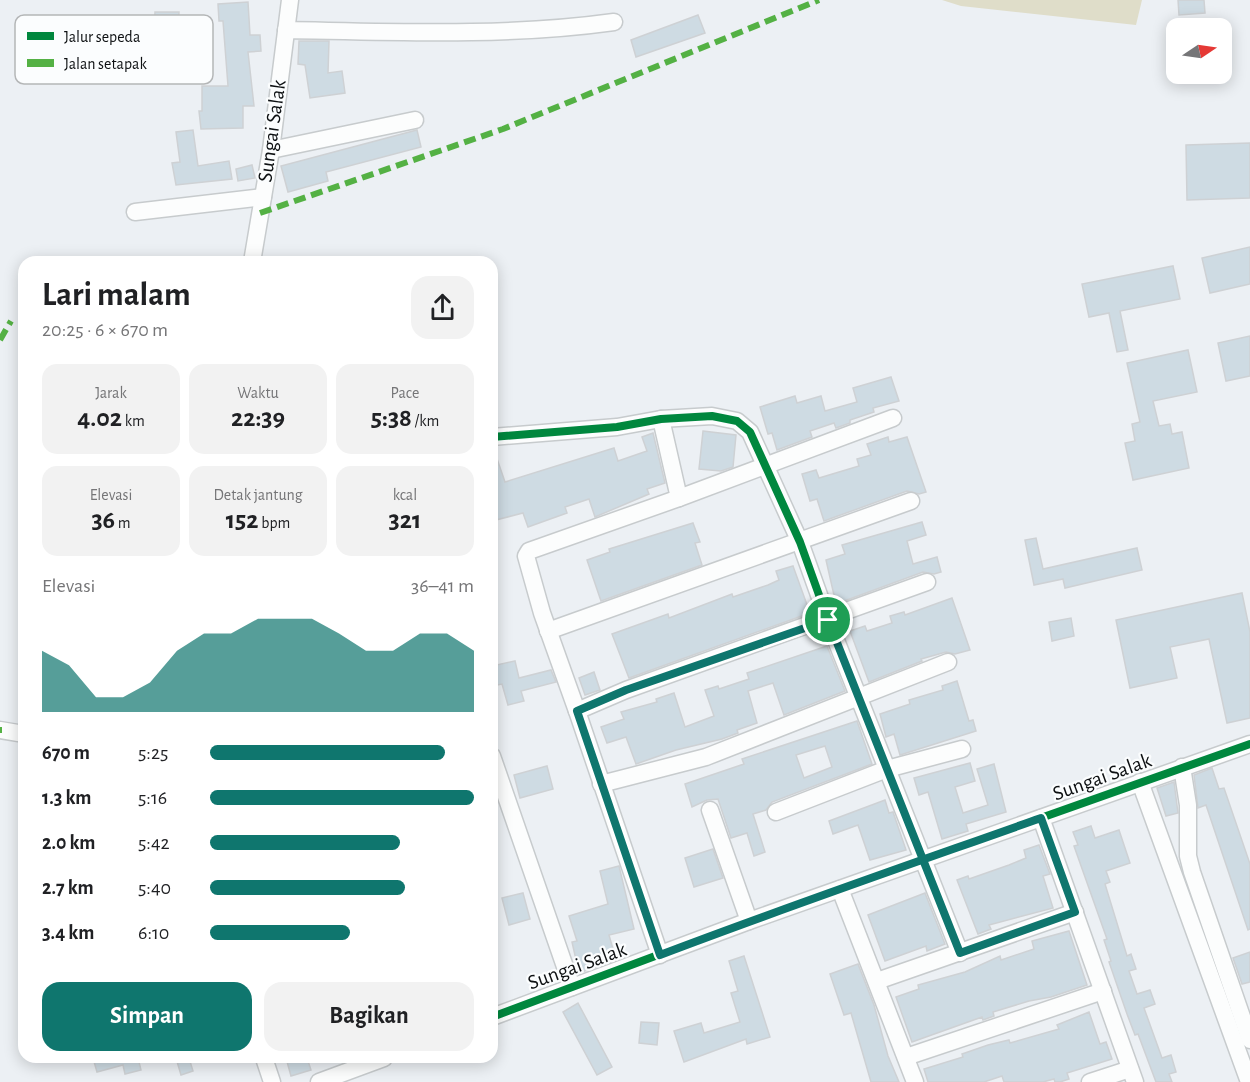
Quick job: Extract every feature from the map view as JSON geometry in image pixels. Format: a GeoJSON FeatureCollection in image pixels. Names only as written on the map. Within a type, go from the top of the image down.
{"type":"FeatureCollection","features":[{"type":"Feature","properties":{"kind":"street","name":"Sungai Salak"},"geometry":{"type":"LineString","coordinates":[[253,256],[271,150],[290,0]]}},
{"type":"Feature","properties":{"kind":"street"},"geometry":{"type":"LineString","coordinates":[[286,30],[452,33],[573,27],[614,22]]}},
{"type":"Feature","properties":{"kind":"street"},"geometry":{"type":"LineString","coordinates":[[271,150],[415,120]]}},
{"type":"Feature","properties":{"kind":"street"},"geometry":{"type":"LineString","coordinates":[[135,212],[263,197]]}},
{"type":"Feature","properties":{"kind":"street"},"geometry":{"type":"LineString","coordinates":[[498,437],[617,428],[661,419],[712,416],[737,421],[750,432],[801,542],[828,620],[960,953]]}},
{"type":"Feature","properties":{"kind":"street"},"geometry":{"type":"LineString","coordinates":[[660,955],[525,561],[529,551],[893,418]]}},
{"type":"Feature","properties":{"kind":"street"},"geometry":{"type":"LineString","coordinates":[[661,419],[679,498]]}},
{"type":"Feature","properties":{"kind":"street"},"geometry":{"type":"LineString","coordinates":[[548,631],[732,563],[801,542],[911,501]]}},
{"type":"Feature","properties":{"kind":"street"},"geometry":{"type":"LineString","coordinates":[[577,711],[626,690],[828,620],[927,582]]}},
{"type":"Feature","properties":{"kind":"street"},"geometry":{"type":"LineString","coordinates":[[601,784],[706,757],[858,695],[948,662]]}},
{"type":"Feature","properties":{"kind":"street"},"geometry":{"type":"LineString","coordinates":[[0,730],[18,733]]}},
{"type":"Feature","properties":{"kind":"street","name":"Sungai Salak"},"geometry":{"type":"LineString","coordinates":[[498,1015],[749,921],[1250,744]]}},
{"type":"Feature","properties":{"kind":"street"},"geometry":{"type":"LineString","coordinates":[[776,812],[887,770],[962,749]]}},
{"type":"Feature","properties":{"kind":"street"},"geometry":{"type":"LineString","coordinates":[[1182,767],[1188,805],[1188,856],[1250,1040]]}},
{"type":"Feature","properties":{"kind":"street"},"geometry":{"type":"LineString","coordinates":[[498,773],[572,987]]}},
{"type":"Feature","properties":{"kind":"street"},"geometry":{"type":"LineString","coordinates":[[1140,782],[1249,1082]]}},
{"type":"Feature","properties":{"kind":"street"},"geometry":{"type":"LineString","coordinates":[[710,810],[749,921]]}},
{"type":"Feature","properties":{"kind":"street"},"geometry":{"type":"LineString","coordinates":[[1041,818],[1132,1075],[1090,1082]]}},
{"type":"Feature","properties":{"kind":"street"},"geometry":{"type":"LineString","coordinates":[[840,889],[915,1082]]}},
{"type":"Feature","properties":{"kind":"street"},"geometry":{"type":"LineString","coordinates":[[877,981],[1075,912]]}},
{"type":"Feature","properties":{"kind":"street"},"geometry":{"type":"LineString","coordinates":[[906,1057],[1103,992]]}},
{"type":"Feature","properties":{"kind":"street"},"geometry":{"type":"LineString","coordinates":[[266,1063],[272,1082]]}},
{"type":"Feature","properties":{"kind":"street"},"geometry":{"type":"LineString","coordinates":[[319,1082],[370,1063]]}},
{"type":"Feature","properties":{"kind":"shaded area"},"geometry":{"type":"Polygon","coordinates":[[[942,0],[1142,0],[1136,25],[961,6],[942,0]]]}},
{"type":"Feature","properties":{"kind":"building"},"geometry":{"type":"Polygon","coordinates":[[[1178,0],[1204,0],[1205,13],[1179,15],[1178,0]]]}},
{"type":"Feature","properties":{"kind":"building"},"geometry":{"type":"Polygon","coordinates":[[[248,2],[250,35],[260,35],[261,51],[248,52],[254,106],[243,106],[243,128],[201,129],[199,111],[202,111],[202,86],[228,86],[223,21],[219,21],[218,4],[248,2]]]}},
{"type":"Feature","properties":{"kind":"building"},"geometry":{"type":"Polygon","coordinates":[[[155,12],[179,12],[179,15],[155,15],[155,12]]]}},
{"type":"Feature","properties":{"kind":"building"},"geometry":{"type":"Polygon","coordinates":[[[698,15],[705,33],[636,57],[631,40],[698,15]]]}},
{"type":"Feature","properties":{"kind":"building"},"geometry":{"type":"Polygon","coordinates":[[[299,41],[329,41],[328,73],[342,71],[345,93],[310,98],[305,65],[298,64],[299,41]]]}},
{"type":"Feature","properties":{"kind":"building"},"geometry":{"type":"Polygon","coordinates":[[[193,130],[198,166],[229,161],[232,179],[176,185],[172,163],[180,162],[176,132],[193,130]]]}},
{"type":"Feature","properties":{"kind":"building"},"geometry":{"type":"Polygon","coordinates":[[[417,130],[421,147],[326,172],[328,181],[288,192],[281,166],[417,130]]]}},
{"type":"Feature","properties":{"kind":"building"},"geometry":{"type":"Polygon","coordinates":[[[1250,143],[1250,198],[1187,200],[1186,145],[1250,143]]]}},
{"type":"Feature","properties":{"kind":"building"},"geometry":{"type":"Polygon","coordinates":[[[252,165],[255,178],[238,181],[236,169],[252,165]]]}},
{"type":"Feature","properties":{"kind":"building"},"geometry":{"type":"Polygon","coordinates":[[[1250,247],[1250,284],[1210,293],[1202,258],[1250,247]]]}},
{"type":"Feature","properties":{"kind":"building"},"geometry":{"type":"Polygon","coordinates":[[[1173,266],[1180,299],[1120,311],[1128,350],[1117,352],[1109,313],[1089,317],[1082,284],[1173,266]]]}},
{"type":"Feature","properties":{"kind":"building"},"geometry":{"type":"Polygon","coordinates":[[[1250,336],[1250,376],[1226,381],[1218,343],[1250,336]]]}},
{"type":"Feature","properties":{"kind":"building"},"geometry":{"type":"Polygon","coordinates":[[[1188,350],[1197,392],[1153,401],[1159,426],[1170,424],[1172,434],[1182,432],[1189,468],[1133,480],[1125,443],[1135,441],[1132,424],[1140,422],[1127,363],[1188,350]]]}},
{"type":"Feature","properties":{"kind":"building"},"geometry":{"type":"Polygon","coordinates":[[[891,377],[899,401],[873,408],[874,412],[850,420],[850,423],[836,428],[834,423],[810,431],[812,437],[777,450],[772,433],[768,434],[760,407],[795,396],[797,403],[821,396],[825,411],[857,402],[853,388],[891,377]]]}},
{"type":"Feature","properties":{"kind":"building"},"geometry":{"type":"Polygon","coordinates":[[[703,431],[736,435],[733,467],[721,471],[699,469],[703,431]]]}},
{"type":"Feature","properties":{"kind":"building"},"geometry":{"type":"Polygon","coordinates":[[[653,433],[665,483],[647,489],[649,494],[595,517],[589,499],[565,507],[567,513],[528,527],[523,513],[498,519],[498,462],[505,482],[614,448],[618,461],[647,451],[642,437],[653,433]]]}},
{"type":"Feature","properties":{"kind":"building"},"geometry":{"type":"Polygon","coordinates":[[[888,437],[889,442],[907,437],[926,492],[919,494],[907,491],[824,521],[817,499],[810,501],[802,474],[816,470],[819,478],[859,466],[857,459],[871,455],[867,444],[888,437]]]}},
{"type":"Feature","properties":{"kind":"building"},"geometry":{"type":"Polygon","coordinates":[[[922,522],[926,535],[907,541],[913,564],[937,557],[941,572],[934,574],[923,572],[836,604],[826,560],[845,554],[842,545],[922,522]]]}},
{"type":"Feature","properties":{"kind":"building"},"geometry":{"type":"Polygon","coordinates":[[[693,523],[700,542],[695,543],[702,565],[601,601],[587,560],[610,552],[609,549],[693,523]]]}},
{"type":"Feature","properties":{"kind":"building"},"geometry":{"type":"Polygon","coordinates":[[[1036,538],[1043,569],[1137,548],[1142,570],[1065,588],[1063,579],[1034,585],[1025,540],[1036,538]]]}},
{"type":"Feature","properties":{"kind":"building"},"geometry":{"type":"Polygon","coordinates":[[[793,566],[810,613],[629,678],[612,634],[668,614],[669,618],[732,594],[733,597],[768,585],[779,580],[776,571],[793,566]]]}},
{"type":"Feature","properties":{"kind":"building"},"geometry":{"type":"Polygon","coordinates":[[[1242,593],[1250,632],[1250,718],[1227,723],[1209,639],[1170,647],[1177,678],[1130,688],[1116,620],[1242,593]]]}},
{"type":"Feature","properties":{"kind":"building"},"geometry":{"type":"Polygon","coordinates":[[[952,598],[970,650],[955,654],[946,652],[921,659],[922,661],[869,682],[850,631],[865,626],[867,631],[892,623],[890,616],[904,612],[905,615],[952,598]]]}},
{"type":"Feature","properties":{"kind":"building"},"geometry":{"type":"Polygon","coordinates":[[[1071,618],[1074,636],[1052,641],[1049,622],[1071,618]]]}},
{"type":"Feature","properties":{"kind":"building"},"geometry":{"type":"Polygon","coordinates":[[[827,646],[845,691],[784,715],[773,683],[748,691],[757,723],[737,730],[738,733],[722,739],[676,750],[636,764],[626,737],[607,743],[601,727],[624,719],[621,712],[657,702],[656,699],[674,693],[685,727],[714,716],[705,690],[718,686],[719,689],[749,679],[747,673],[827,646]]]}},
{"type":"Feature","properties":{"kind":"building"},"geometry":{"type":"Polygon","coordinates":[[[515,661],[519,678],[551,670],[556,682],[521,691],[524,701],[508,705],[502,684],[498,685],[498,665],[515,661]]]}},
{"type":"Feature","properties":{"kind":"building"},"geometry":{"type":"Polygon","coordinates":[[[594,672],[600,690],[585,695],[579,678],[594,672]]]}},
{"type":"Feature","properties":{"kind":"building"},"geometry":{"type":"Polygon","coordinates":[[[957,681],[969,721],[973,720],[976,731],[900,755],[894,734],[886,737],[880,714],[910,704],[909,700],[943,690],[942,686],[957,681]]]}},
{"type":"Feature","properties":{"kind":"building"},"geometry":{"type":"Polygon","coordinates":[[[857,721],[872,764],[772,802],[766,810],[753,814],[765,852],[754,856],[747,833],[731,838],[718,799],[707,800],[692,807],[685,784],[744,764],[742,759],[857,721]],[[825,746],[796,755],[804,778],[832,767],[825,746]]]}},
{"type":"Feature","properties":{"kind":"building"},"geometry":{"type":"Polygon","coordinates":[[[970,763],[975,781],[955,787],[963,813],[988,805],[977,769],[994,764],[1006,812],[966,824],[968,831],[942,839],[928,792],[919,795],[914,778],[970,763]]]}},
{"type":"Feature","properties":{"kind":"building"},"geometry":{"type":"Polygon","coordinates":[[[547,766],[553,789],[520,798],[514,775],[547,766]]]}},
{"type":"Feature","properties":{"kind":"building"},"geometry":{"type":"Polygon","coordinates":[[[1212,768],[1219,789],[1224,788],[1250,864],[1250,929],[1248,930],[1206,805],[1198,808],[1194,775],[1212,768]]]}},
{"type":"Feature","properties":{"kind":"building"},"geometry":{"type":"Polygon","coordinates":[[[1174,782],[1178,813],[1166,816],[1157,788],[1174,782]]]}},
{"type":"Feature","properties":{"kind":"building"},"geometry":{"type":"Polygon","coordinates":[[[885,800],[889,813],[893,812],[906,850],[870,860],[858,825],[833,834],[829,821],[885,800]]]}},
{"type":"Feature","properties":{"kind":"building"},"geometry":{"type":"Polygon","coordinates":[[[1091,826],[1095,838],[1119,830],[1130,863],[1106,871],[1110,882],[1105,884],[1127,956],[1131,954],[1136,969],[1129,971],[1137,994],[1150,990],[1155,1004],[1144,1008],[1162,1058],[1171,1055],[1176,1072],[1169,1074],[1172,1082],[1156,1082],[1138,1034],[1135,1035],[1109,962],[1111,961],[1104,940],[1107,939],[1074,846],[1078,845],[1073,832],[1091,826]]]}},
{"type":"Feature","properties":{"kind":"building"},"geometry":{"type":"Polygon","coordinates":[[[1039,845],[1050,874],[1043,876],[1053,908],[989,925],[991,929],[978,934],[957,880],[968,876],[969,879],[1026,858],[1024,850],[1039,845]]]}},
{"type":"Feature","properties":{"kind":"building"},"geometry":{"type":"Polygon","coordinates":[[[713,849],[723,878],[694,887],[685,858],[713,849]]]}},
{"type":"Feature","properties":{"kind":"building"},"geometry":{"type":"Polygon","coordinates":[[[619,866],[634,929],[609,935],[616,960],[579,973],[572,942],[577,941],[569,916],[608,904],[600,871],[619,866]]]}},
{"type":"Feature","properties":{"kind":"building"},"geometry":{"type":"Polygon","coordinates":[[[523,893],[530,919],[509,925],[502,898],[523,893]]]}},
{"type":"Feature","properties":{"kind":"building"},"geometry":{"type":"Polygon","coordinates":[[[925,893],[945,944],[927,951],[926,946],[885,961],[868,915],[925,893]]]}},
{"type":"Feature","properties":{"kind":"building"},"geometry":{"type":"Polygon","coordinates":[[[1069,931],[1087,985],[993,1012],[994,1016],[983,1020],[982,1017],[912,1042],[896,997],[919,989],[918,985],[965,972],[1000,956],[1001,960],[1034,949],[1032,941],[1069,931]]]}},
{"type":"Feature","properties":{"kind":"building"},"geometry":{"type":"Polygon","coordinates":[[[1250,952],[1250,982],[1242,984],[1233,958],[1250,952]]]}},
{"type":"Feature","properties":{"kind":"building"},"geometry":{"type":"Polygon","coordinates":[[[744,956],[770,1037],[747,1044],[746,1039],[684,1062],[674,1031],[701,1023],[704,1033],[740,1022],[731,993],[738,991],[729,961],[744,956]]]}},
{"type":"Feature","properties":{"kind":"building"},"geometry":{"type":"Polygon","coordinates":[[[858,964],[874,1005],[888,1056],[899,1082],[871,1082],[851,1013],[844,1015],[830,974],[858,964]]]}},
{"type":"Feature","properties":{"kind":"building"},"geometry":{"type":"Polygon","coordinates":[[[578,1003],[612,1067],[597,1075],[563,1012],[578,1003]]]}},
{"type":"Feature","properties":{"kind":"building"},"geometry":{"type":"Polygon","coordinates":[[[1089,1012],[1100,1044],[1106,1042],[1112,1059],[1067,1073],[1069,1079],[1060,1082],[1055,1082],[1054,1079],[1043,1082],[1004,1082],[1002,1076],[984,1082],[928,1082],[924,1069],[963,1057],[962,1054],[988,1045],[1009,1040],[1010,1043],[1059,1029],[1057,1025],[1089,1012]]]}},
{"type":"Feature","properties":{"kind":"building"},"geometry":{"type":"Polygon","coordinates":[[[641,1022],[659,1023],[657,1045],[639,1043],[641,1022]]]}},
{"type":"Feature","properties":{"kind":"building"},"geometry":{"type":"Polygon","coordinates":[[[94,1063],[139,1063],[141,1070],[125,1074],[123,1065],[97,1072],[94,1063]]]}},
{"type":"Feature","properties":{"kind":"building"},"geometry":{"type":"Polygon","coordinates":[[[177,1063],[191,1063],[193,1071],[181,1075],[177,1063]]]}},
{"type":"Feature","properties":{"kind":"building"},"geometry":{"type":"Polygon","coordinates":[[[287,1063],[309,1063],[311,1070],[291,1076],[287,1063]]]}},
{"type":"Feature","properties":{"kind":"marked path"},"geometry":{"type":"LineString","coordinates":[[260,213],[503,129],[819,0]]}},
{"type":"Feature","properties":{"kind":"marked path"},"geometry":{"type":"LineString","coordinates":[[0,340],[11,321]]}},
{"type":"Feature","properties":{"kind":"cycle path"},"geometry":{"type":"LineString","coordinates":[[498,437],[617,427],[661,419],[712,416],[737,421],[750,432],[800,542],[828,620],[960,953]]}},
{"type":"Feature","properties":{"kind":"cycle path"},"geometry":{"type":"LineString","coordinates":[[498,1015],[749,921],[1250,744]]}},
{"type":"Feature","properties":{"kind":"route"},"geometry":{"type":"LineString","coordinates":[[828,620],[626,690],[577,711],[660,955],[749,921],[922,860],[1041,818],[1075,912],[960,953],[922,860],[828,620]]}}]}
